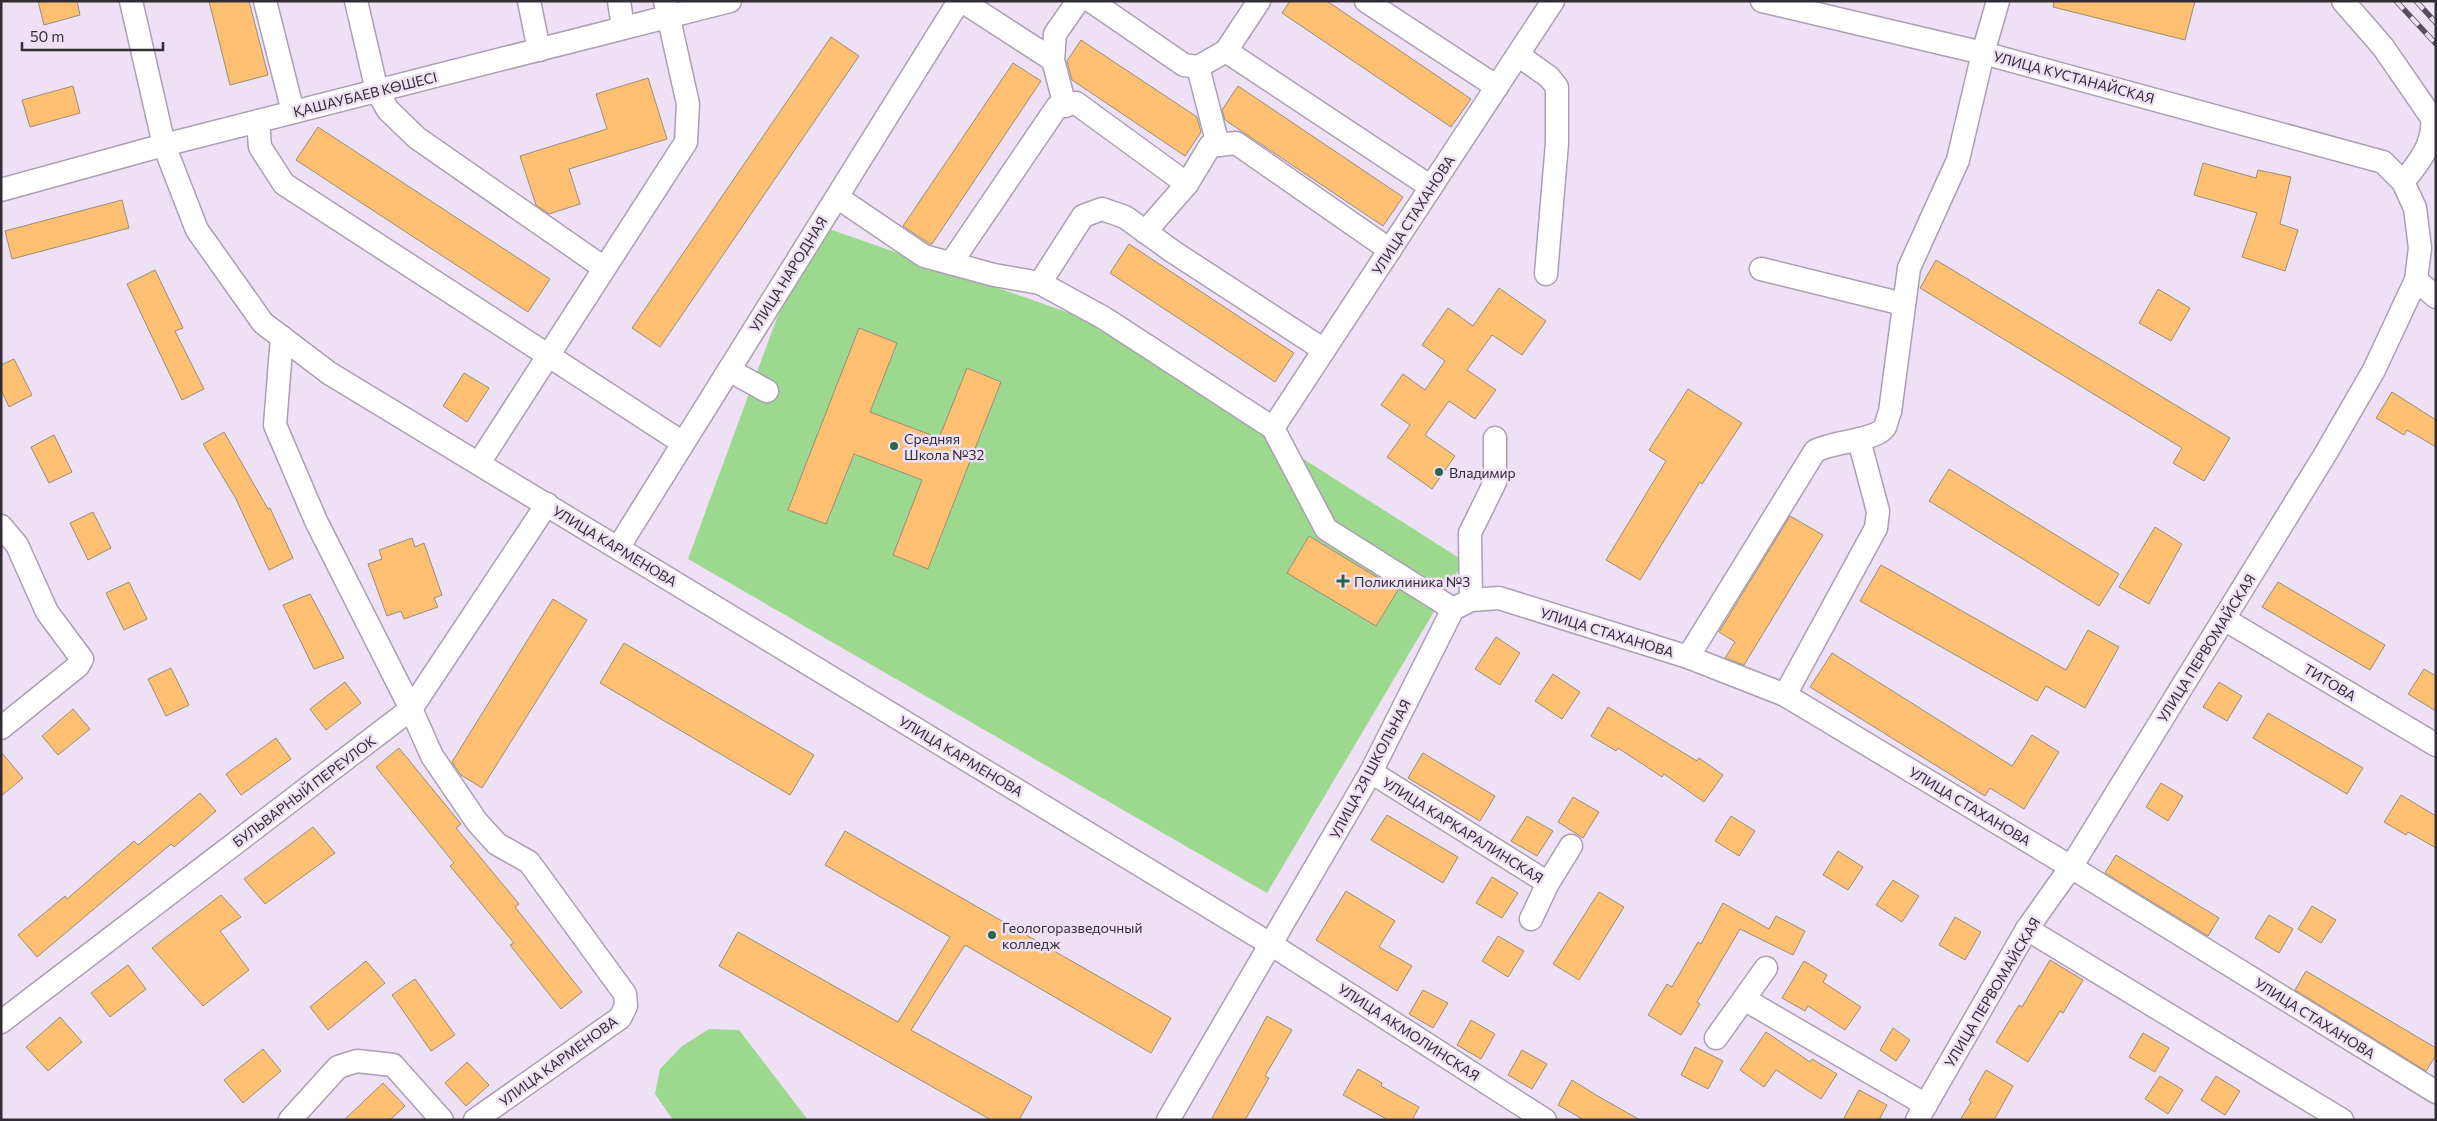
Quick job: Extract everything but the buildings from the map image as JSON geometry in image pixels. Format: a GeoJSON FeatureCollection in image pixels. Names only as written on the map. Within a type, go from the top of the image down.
{"type":"FeatureCollection","features":[{"type":"Feature","properties":{"kind":"street","name":"УЛИЦА КАРМЕНОВА"},"geometry":{"type":"LineString","coordinates":[[131,1],[164,145],[197,230],[263,323],[329,373],[1272,945]]}},
{"type":"Feature","properties":{"kind":"street"},"geometry":{"type":"LineString","coordinates":[[265,1],[293,112]]}},
{"type":"Feature","properties":{"kind":"street"},"geometry":{"type":"LineString","coordinates":[[356,1],[377,91],[388,110],[416,138],[604,268]]}},
{"type":"Feature","properties":{"kind":"street"},"geometry":{"type":"LineString","coordinates":[[529,1],[539,50]]}},
{"type":"Feature","properties":{"kind":"street"},"geometry":{"type":"LineString","coordinates":[[619,1],[623,28]]}},
{"type":"Feature","properties":{"kind":"street","name":"ҚАШАУБАЕВ КӨШЕСІ"},"geometry":{"type":"LineString","coordinates":[[1,190],[164,145],[623,28],[667,9],[730,1]]}},
{"type":"Feature","properties":{"kind":"street"},"geometry":{"type":"LineString","coordinates":[[960,1],[1053,60]]}},
{"type":"Feature","properties":{"kind":"street","name":"УЛИЦА НАРОДНАЯ"},"geometry":{"type":"LineString","coordinates":[[618,548],[960,1]]}},
{"type":"Feature","properties":{"kind":"street"},"geometry":{"type":"LineString","coordinates":[[1065,106],[1053,60],[1055,34],[1078,1]]}},
{"type":"Feature","properties":{"kind":"street"},"geometry":{"type":"LineString","coordinates":[[1091,1],[1184,65],[1198,67],[1226,51],[1259,1]]}},
{"type":"Feature","properties":{"kind":"street"},"geometry":{"type":"LineString","coordinates":[[1366,1],[1497,87]]}},
{"type":"Feature","properties":{"kind":"street","name":"УЛИЦА СТАХАНОВА"},"geometry":{"type":"LineString","coordinates":[[1273,428],[1553,1]]}},
{"type":"Feature","properties":{"kind":"street","name":"УЛИЦА КУСТАНАЙСКАЯ"},"geometry":{"type":"LineString","coordinates":[[1762,1],[1983,53],[2383,162]]}},
{"type":"Feature","properties":{"kind":"street"},"geometry":{"type":"LineString","coordinates":[[1688,657],[1815,451],[1827,444],[1859,440],[1876,435],[1885,428],[1890,412],[1908,268],[1958,160],[1983,53],[1998,1]]}},
{"type":"Feature","properties":{"kind":"street"},"geometry":{"type":"LineString","coordinates":[[2343,1],[2383,47],[2432,118],[2433,130],[2428,160],[2403,182]]}},
{"type":"Feature","properties":{"kind":"street"},"geometry":{"type":"LineString","coordinates":[[479,463],[686,142],[688,104],[667,9]]}},
{"type":"Feature","properties":{"kind":"street"},"geometry":{"type":"LineString","coordinates":[[1226,51],[1431,187]]}},
{"type":"Feature","properties":{"kind":"street"},"geometry":{"type":"LineString","coordinates":[[1518,55],[1549,77],[1557,87],[1557,143],[1546,274]]}},
{"type":"Feature","properties":{"kind":"street"},"geometry":{"type":"LineString","coordinates":[[1198,67],[1218,145]]}},
{"type":"Feature","properties":{"kind":"street"},"geometry":{"type":"LineString","coordinates":[[951,263],[1057,107],[1076,103],[1187,184]]}},
{"type":"Feature","properties":{"kind":"street"},"geometry":{"type":"LineString","coordinates":[[258,121],[260,147],[284,184],[547,357],[683,443]]}},
{"type":"Feature","properties":{"kind":"street"},"geometry":{"type":"LineString","coordinates":[[1145,232],[1187,184],[1210,146],[1236,144],[1390,250]]}},
{"type":"Feature","properties":{"kind":"street","name":"УЛИЦА ПЕРВОМАЙСКАЯ"},"geometry":{"type":"LineString","coordinates":[[1921,1112],[2027,929],[2071,867],[2224,619],[2374,370],[2416,280],[2420,248],[2415,208],[2403,182],[2383,162]]}},
{"type":"Feature","properties":{"kind":"street"},"geometry":{"type":"LineString","coordinates":[[837,197],[924,256],[1040,283],[1104,318],[1273,428],[1326,530],[1462,604],[1470,533],[1494,482],[1495,438]]}},
{"type":"Feature","properties":{"kind":"street"},"geometry":{"type":"LineString","coordinates":[[1040,283],[1083,216],[1102,209],[1125,217],[1324,350]]}},
{"type":"Feature","properties":{"kind":"street"},"geometry":{"type":"LineString","coordinates":[[1761,269],[1903,304]]}},
{"type":"Feature","properties":{"kind":"street"},"geometry":{"type":"LineString","coordinates":[[2416,280],[2436,297]]}},
{"type":"Feature","properties":{"kind":"street","name":"УЛИЦА КАРМЕНОВА"},"geometry":{"type":"LineString","coordinates":[[282,337],[275,425],[316,521],[411,709],[432,756],[477,822],[497,844],[528,862],[625,994],[626,1006],[620,1018],[475,1120]]}},
{"type":"Feature","properties":{"kind":"street"},"geometry":{"type":"LineString","coordinates":[[728,370],[767,391]]}},
{"type":"Feature","properties":{"kind":"street"},"geometry":{"type":"LineString","coordinates":[[1785,695],[1876,528],[1878,511],[1859,440]]}},
{"type":"Feature","properties":{"kind":"street","name":"БУЛЬВАРНЫЙ ПЕРЕУЛОК"},"geometry":{"type":"LineString","coordinates":[[1,1022],[411,709],[546,504]]}},
{"type":"Feature","properties":{"kind":"street"},"geometry":{"type":"LineString","coordinates":[[1,526],[17,545],[47,612],[82,659],[78,666],[1,728]]}},
{"type":"Feature","properties":{"kind":"street","name":"УЛИЦА СТАХАНОВА"},"geometry":{"type":"LineString","coordinates":[[1462,604],[1499,598],[1688,657],[1785,695],[2071,867],[2436,1092]]}},
{"type":"Feature","properties":{"kind":"street","name":"УЛИЦА 2Я ШКОЛЬНАЯ"},"geometry":{"type":"LineString","coordinates":[[1168,1120],[1272,945],[1371,772],[1462,604]]}},
{"type":"Feature","properties":{"kind":"street","name":"ТИТОВА"},"geometry":{"type":"LineString","coordinates":[[2224,619],[2436,745]]}},
{"type":"Feature","properties":{"kind":"street","name":"УЛИЦА КАРКАРАЛИНСКАЯ"},"geometry":{"type":"LineString","coordinates":[[1371,772],[1548,883],[1531,918]]}},
{"type":"Feature","properties":{"kind":"street"},"geometry":{"type":"LineString","coordinates":[[1548,883],[1571,846]]}},
{"type":"Feature","properties":{"kind":"street"},"geometry":{"type":"LineString","coordinates":[[2027,929],[2342,1120]]}},
{"type":"Feature","properties":{"kind":"street","name":"УЛИЦА АКМОЛИНСКАЯ"},"geometry":{"type":"LineString","coordinates":[[1272,945],[1545,1120]]}},
{"type":"Feature","properties":{"kind":"street"},"geometry":{"type":"LineString","coordinates":[[1716,1038],[1766,968]]}},
{"type":"Feature","properties":{"kind":"street"},"geometry":{"type":"LineString","coordinates":[[1744,999],[1921,1112]]}},
{"type":"Feature","properties":{"kind":"street"},"geometry":{"type":"LineString","coordinates":[[290,1120],[338,1066],[358,1061],[393,1065],[442,1120]]}},
{"type":"Feature","properties":{"kind":"green space"},"geometry":{"type":"Polygon","coordinates":[[[812,223],[1078,316],[1464,561],[1267,893],[688,559],[812,223]]]}},
{"type":"Feature","properties":{"kind":"green space"},"geometry":{"type":"Polygon","coordinates":[[[709,1029],[739,1030],[808,1120],[673,1120],[655,1094],[660,1069],[682,1046],[709,1029]]]}},
{"type":"Feature","properties":{"kind":"railway"},"geometry":{"type":"LineString","coordinates":[[2396,1],[2436,44]]}},
{"type":"Feature","properties":{"kind":"railway"},"geometry":{"type":"LineString","coordinates":[[2416,1],[2436,23]]}},
{"type":"Feature","properties":{"kind":"place","name":"Средняя Школа №32"},"geometry":{"type":"Point","coordinates":[894,446]}},
{"type":"Feature","properties":{"kind":"place","name":"Владимир"},"geometry":{"type":"Point","coordinates":[1439,472]}},
{"type":"Feature","properties":{"kind":"place","name":"Поликлиника №3"},"geometry":{"type":"Point","coordinates":[1343,581]}},
{"type":"Feature","properties":{"kind":"place","name":"Геологоразведочный колледж"},"geometry":{"type":"Point","coordinates":[992,935]}}]}
